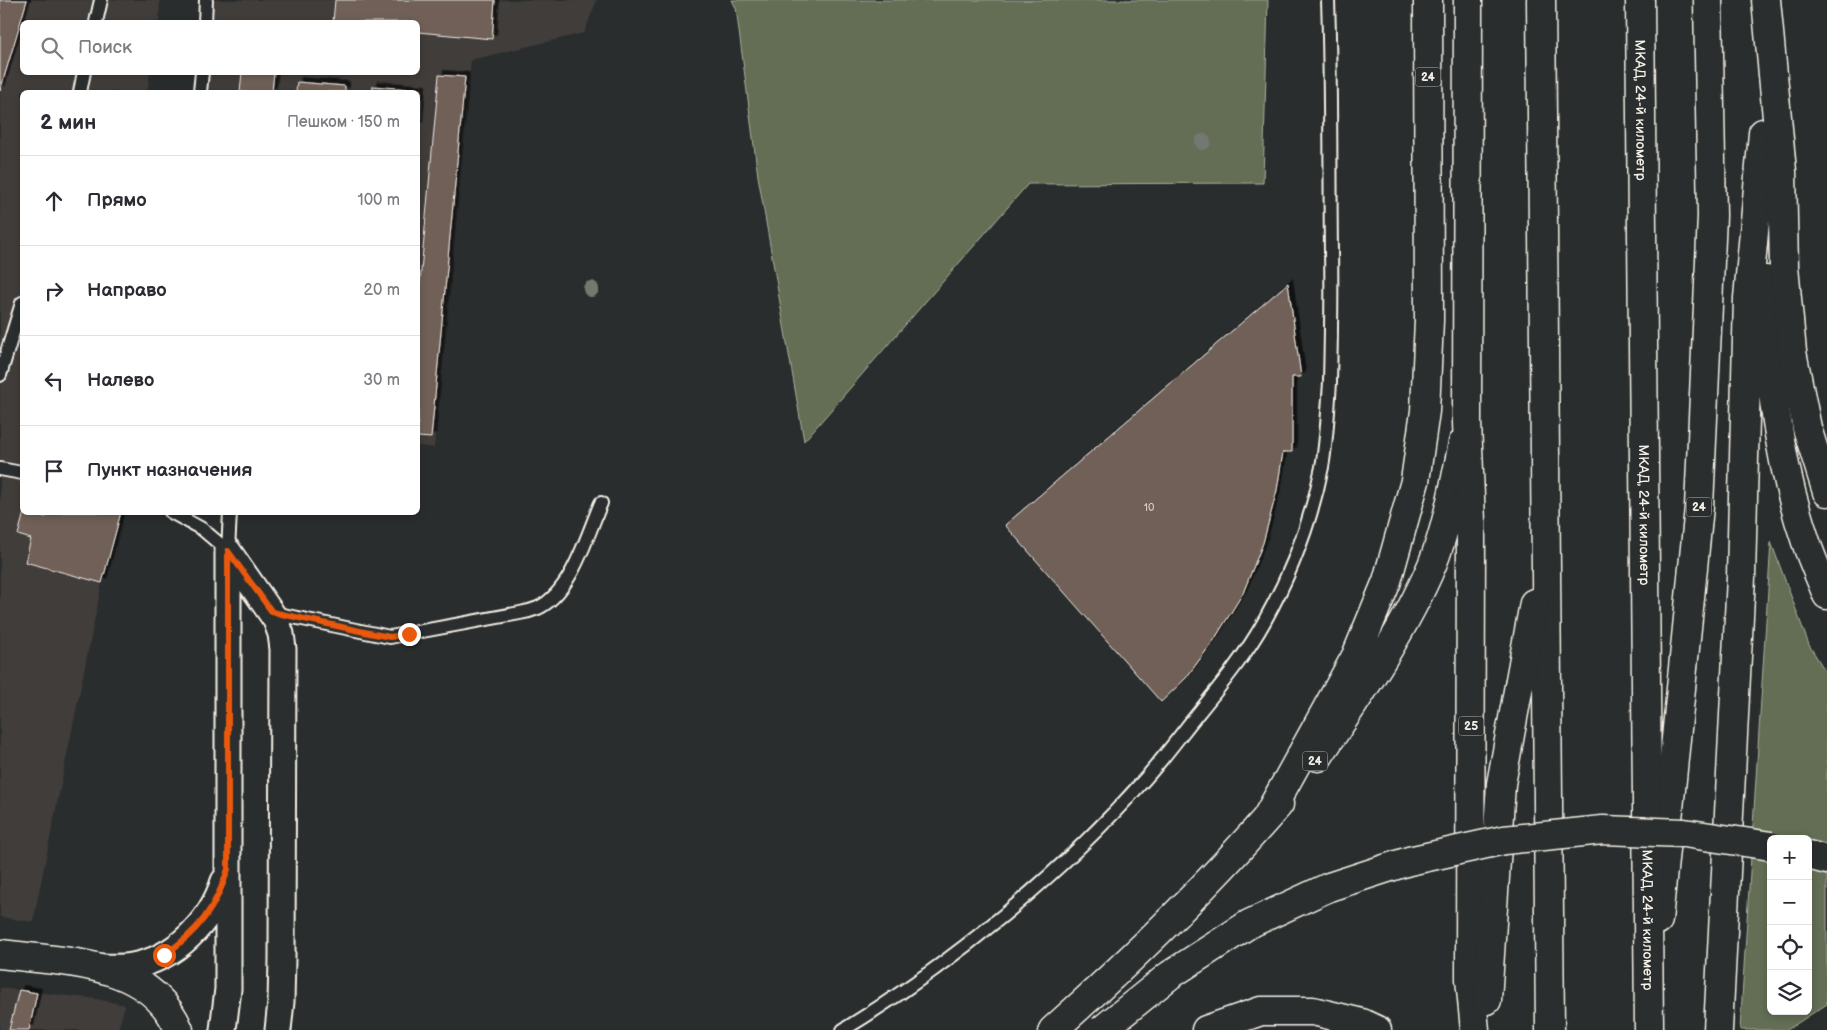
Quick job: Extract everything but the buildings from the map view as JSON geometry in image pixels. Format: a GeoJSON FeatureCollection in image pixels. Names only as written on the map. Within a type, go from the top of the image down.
{"type":"FeatureCollection","features":[{"type":"Feature","properties":{"kind":"main road","name":"24"},"geometry":{"type":"LineString","coordinates":[[1268,817],[1356,656],[1387,581],[1415,481],[1425,411],[1429,320],[1428,0]]}},
{"type":"Feature","properties":{"kind":"main road","name":"24"},"geometry":{"type":"LineString","coordinates":[[1053,1030],[1173,919],[1268,817],[1316,760],[1361,694],[1400,628],[1432,564],[1451,500],[1467,422],[1468,0]]}},
{"type":"Feature","properties":{"kind":"main road"},"geometry":{"type":"LineString","coordinates":[[1541,0],[1550,1030]]}},
{"type":"Feature","properties":{"kind":"main road","name":"МКАД, 24-й километр"},"geometry":{"type":"LineString","coordinates":[[1640,0],[1649,1020]]}},
{"type":"Feature","properties":{"kind":"main road","name":"24"},"geometry":{"type":"LineString","coordinates":[[1649,1020],[1699,507],[1712,216],[1708,0]]}},
{"type":"Feature","properties":{"kind":"main road"},"geometry":{"type":"LineString","coordinates":[[1766,7],[1763,132],[1766,306],[1774,403],[1786,471],[1806,542],[1827,595]]}},
{"type":"Feature","properties":{"kind":"main road"},"geometry":{"type":"LineString","coordinates":[[1766,7],[1782,171],[1784,267],[1792,352],[1807,428],[1827,492]]}},
{"type":"Feature","properties":{"kind":"main road"},"geometry":{"type":"LineString","coordinates":[[1718,1030],[1741,577],[1748,298],[1763,132]]}},
{"type":"Feature","properties":{"kind":"main road","name":"25"},"geometry":{"type":"LineString","coordinates":[[1467,422],[1471,522],[1470,979],[1475,1030]]}},
{"type":"Feature","properties":{"kind":"main road"},"geometry":{"type":"LineString","coordinates":[[1484,1030],[1501,784],[1545,538]]}},
{"type":"Feature","properties":{"kind":"main road"},"geometry":{"type":"LineString","coordinates":[[1102,1030],[1170,974],[1249,924],[1329,887],[1409,861],[1504,840],[1603,830],[1684,833],[1767,845]]}},
{"type":"Feature","properties":{"kind":"main road"},"geometry":{"type":"LineString","coordinates":[[1812,856],[1827,860]]}},
{"type":"Feature","properties":{"kind":"main road"},"geometry":{"type":"LineString","coordinates":[[0,954],[99,966],[128,977],[147,990],[169,1012],[179,1030]]}},
{"type":"Feature","properties":{"kind":"main road"},"geometry":{"type":"LineString","coordinates":[[1206,1030],[1261,1011],[1313,1011],[1362,1023],[1377,1030]]}},
{"type":"Feature","properties":{"kind":"street"},"geometry":{"type":"LineString","coordinates":[[228,551],[272,612],[281,634],[283,649],[282,959],[278,1030]]}},
{"type":"Feature","properties":{"kind":"street"},"geometry":{"type":"LineString","coordinates":[[223,1030],[228,989],[228,551]]}},
{"type":"Feature","properties":{"kind":"street"},"geometry":{"type":"LineString","coordinates":[[99,966],[119,968],[148,962],[164,955],[179,945],[194,932],[216,901],[228,869]]}},
{"type":"Feature","properties":{"kind":"lane"},"geometry":{"type":"LineString","coordinates":[[96,20],[101,0]]}},
{"type":"Feature","properties":{"kind":"lane"},"geometry":{"type":"LineString","coordinates":[[205,20],[206,0]]}},
{"type":"Feature","properties":{"kind":"lane"},"geometry":{"type":"LineString","coordinates":[[843,1030],[921,978],[981,933],[1039,884],[1094,833],[1146,779],[1239,662],[1263,625],[1283,586],[1300,546],[1313,507],[1322,467],[1328,426],[1332,323],[1328,0]]}},
{"type":"Feature","properties":{"kind":"lane"},"geometry":{"type":"LineString","coordinates":[[80,90],[83,75]]}},
{"type":"Feature","properties":{"kind":"lane"},"geometry":{"type":"LineString","coordinates":[[200,90],[202,75]]}},
{"type":"Feature","properties":{"kind":"lane"},"geometry":{"type":"LineString","coordinates":[[0,375],[20,310]]}},
{"type":"Feature","properties":{"kind":"lane"},"geometry":{"type":"LineString","coordinates":[[0,469],[20,473]]}},
{"type":"Feature","properties":{"kind":"lane"},"geometry":{"type":"LineString","coordinates":[[272,612],[390,637],[520,613],[539,607],[561,588],[573,570],[600,503]]}},
{"type":"Feature","properties":{"kind":"lane"},"geometry":{"type":"LineString","coordinates":[[176,515],[202,529],[228,551]]}},
{"type":"Feature","properties":{"kind":"lane"},"geometry":{"type":"LineString","coordinates":[[228,551],[230,515]]}},
{"type":"Feature","properties":{"kind":"shaded area"},"geometry":{"type":"Polygon","coordinates":[[[0,0],[160,0],[159,20],[20,20],[20,75],[150,75],[147,90],[20,90],[20,515],[120,515],[102,583],[33,922],[0,917],[0,0]]]}},
{"type":"Feature","properties":{"kind":"shaded area"},"geometry":{"type":"Polygon","coordinates":[[[199,0],[597,0],[584,33],[471,60],[434,448],[420,446],[420,90],[191,90],[194,75],[420,75],[420,20],[199,20],[199,0]]]}},
{"type":"Feature","properties":{"kind":"shaded area"},"geometry":{"type":"Polygon","coordinates":[[[0,988],[97,999],[125,1005],[118,1030],[0,1030],[0,988]]]}},
{"type":"Feature","properties":{"kind":"green space"},"geometry":{"type":"Polygon","coordinates":[[[732,0],[1268,0],[1263,183],[1028,184],[804,441],[758,176],[736,8],[732,0]]]}},
{"type":"Feature","properties":{"kind":"green space"},"geometry":{"type":"Polygon","coordinates":[[[1771,542],[1809,645],[1827,674],[1827,1004],[1812,1014],[1812,835],[1767,835],[1767,1015],[1810,1015],[1787,1030],[1740,1030],[1771,542]]]}},
{"type":"Feature","properties":{"kind":"route"},"geometry":{"type":"LineString","coordinates":[[164,955],[194,932],[206,917],[216,901],[228,869],[228,551],[272,612],[390,637],[409,634]]}}]}
